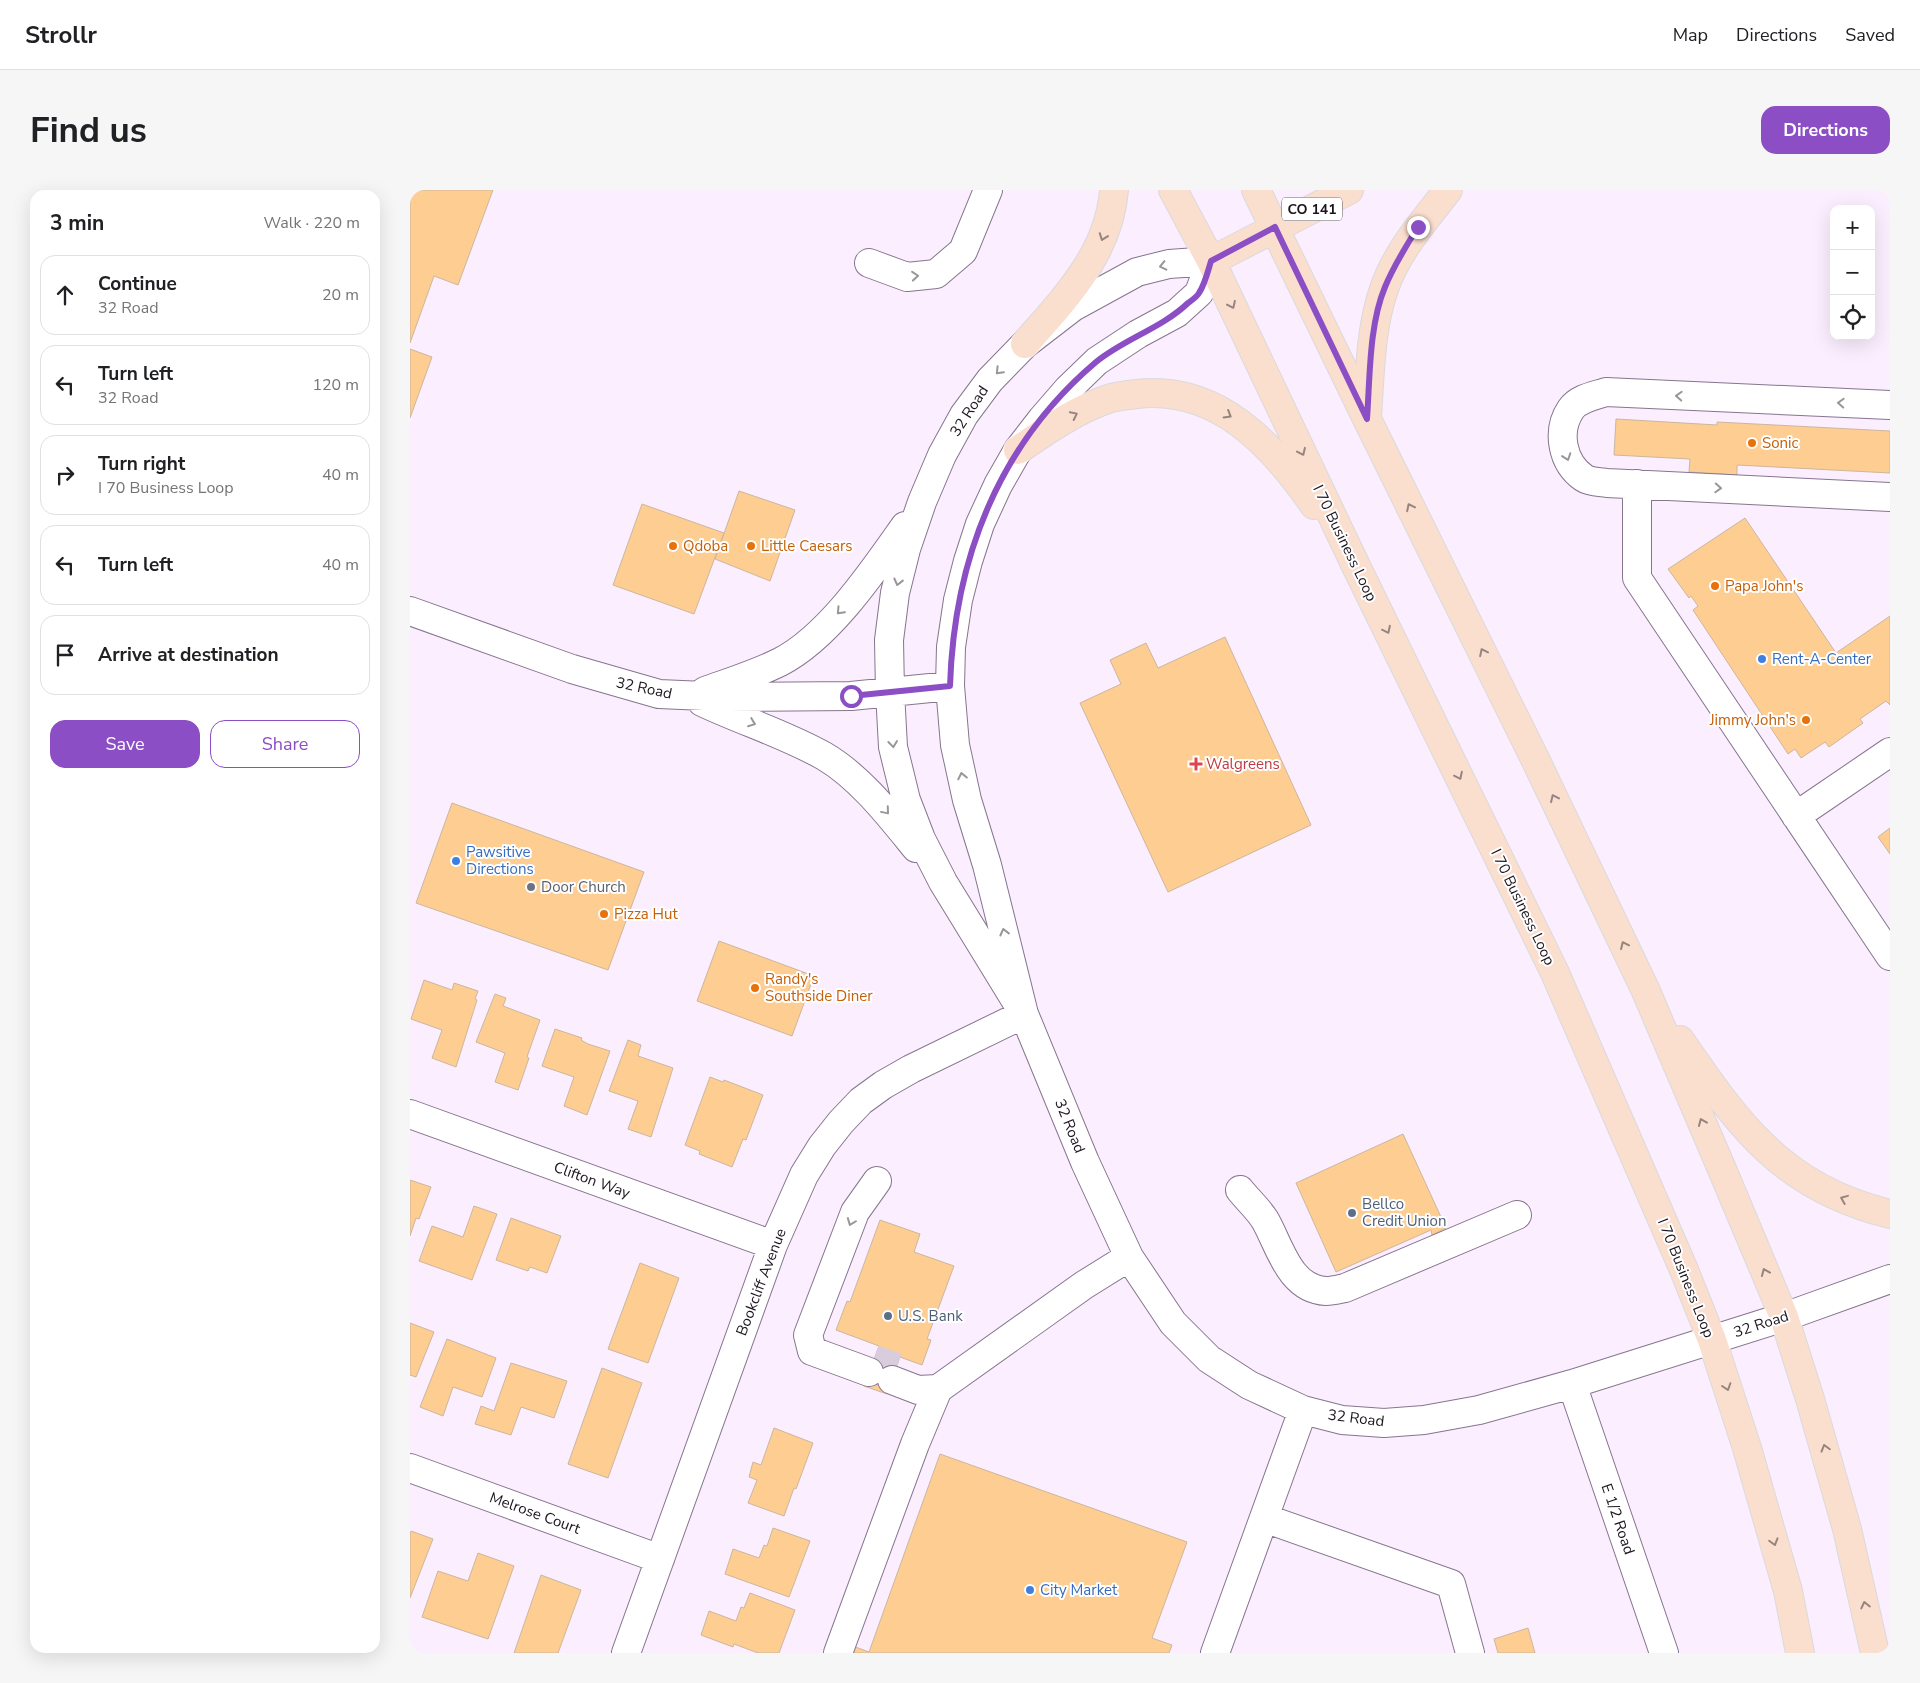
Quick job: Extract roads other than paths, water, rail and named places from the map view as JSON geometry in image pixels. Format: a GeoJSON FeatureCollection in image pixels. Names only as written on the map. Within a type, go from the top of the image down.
{"type":"FeatureCollection","features":[{"type":"Feature","properties":{"kind":"main road"},"geometry":{"type":"LineString","coordinates":[[1025,344],[1085,273],[1099,247],[1109,220],[1114,190]]}},
{"type":"Feature","properties":{"kind":"main road","name":"I 70 Business Loop"},"geometry":{"type":"LineString","coordinates":[[1173,190],[1211,261],[1355,564],[1555,973],[1684,1270],[1712,1340],[1747,1448],[1788,1591],[1800,1653]]}},
{"type":"Feature","properties":{"kind":"main road"},"geometry":{"type":"LineString","coordinates":[[1256,190],[1536,761],[1645,989],[1784,1317],[1816,1416],[1847,1529],[1875,1653]]}},
{"type":"Feature","properties":{"kind":"main road","name":"32 Road"},"geometry":{"type":"LineString","coordinates":[[1211,261],[1348,190]]}},
{"type":"Feature","properties":{"kind":"main road"},"geometry":{"type":"LineString","coordinates":[[1367,419],[1376,320],[1384,288],[1399,256],[1418,227],[1448,190]]}},
{"type":"Feature","properties":{"kind":"main road"},"geometry":{"type":"LineString","coordinates":[[1018,450],[1062,420],[1112,398],[1151,393],[1170,394],[1196,400],[1218,409],[1239,422],[1264,443],[1303,489],[1355,564]]}},
{"type":"Feature","properties":{"kind":"main road"},"geometry":{"type":"LineString","coordinates":[[1645,989],[1718,1096],[1751,1136],[1802,1179],[1843,1199],[1890,1214]]}},
{"type":"Feature","properties":{"kind":"street"},"geometry":{"type":"LineString","coordinates":[[869,263],[907,277],[936,274],[963,252],[988,190]]}},
{"type":"Feature","properties":{"kind":"street","name":"32 Road"},"geometry":{"type":"LineString","coordinates":[[1024,1014],[943,882],[921,839],[906,800],[893,747],[890,692],[889,640],[895,593],[906,549],[922,502],[942,455],[964,415],[990,380],[1025,344],[1073,307],[1137,272],[1169,264],[1211,261],[1199,293],[1177,313],[1138,334],[1097,361],[1068,389],[1018,450],[998,485],[980,524],[958,600],[951,647],[950,686],[955,745],[967,800],[987,865],[1024,1014],[1085,1162],[1129,1257],[1173,1323],[1208,1358],[1248,1385],[1303,1410],[1342,1420],[1384,1423],[1424,1420],[1479,1410],[1572,1384],[1784,1317],[1890,1279]]}},
{"type":"Feature","properties":{"kind":"street"},"geometry":{"type":"LineString","coordinates":[[1890,405],[1606,392],[1585,398],[1572,408],[1563,428],[1564,447],[1570,465],[1586,479],[1607,483],[1890,497]]}},
{"type":"Feature","properties":{"kind":"street"},"geometry":{"type":"LineString","coordinates":[[1637,484],[1637,578],[1890,956]]}},
{"type":"Feature","properties":{"kind":"street"},"geometry":{"type":"LineString","coordinates":[[691,697],[781,661],[809,642],[860,590],[922,502]]}},
{"type":"Feature","properties":{"kind":"street","name":"32 Road"},"geometry":{"type":"LineString","coordinates":[[410,611],[572,669],[659,694],[691,697],[851,696],[950,686]]}},
{"type":"Feature","properties":{"kind":"street"},"geometry":{"type":"LineString","coordinates":[[691,697],[723,712],[762,726],[826,757],[875,798],[943,882]]}},
{"type":"Feature","properties":{"kind":"street"},"geometry":{"type":"LineString","coordinates":[[1796,816],[1890,752]]}},
{"type":"Feature","properties":{"kind":"street","name":"Bookcliff Avenue"},"geometry":{"type":"LineString","coordinates":[[626,1653],[773,1245],[804,1175],[822,1146],[861,1101],[883,1085],[911,1069],[1024,1014]]}},
{"type":"Feature","properties":{"kind":"street","name":"Clifton Way"},"geometry":{"type":"LineString","coordinates":[[410,1114],[773,1245]]}},
{"type":"Feature","properties":{"kind":"street"},"geometry":{"type":"LineString","coordinates":[[877,1182],[855,1212],[808,1335],[812,1351],[883,1370],[924,1377],[938,1389]]}},
{"type":"Feature","properties":{"kind":"street"},"geometry":{"type":"LineString","coordinates":[[1240,1190],[1265,1220],[1282,1257],[1290,1268],[1299,1278],[1312,1286],[1326,1291],[1345,1288],[1517,1215]]}},
{"type":"Feature","properties":{"kind":"street"},"geometry":{"type":"LineString","coordinates":[[838,1653],[915,1444],[938,1389],[1084,1285],[1129,1257]]}},
{"type":"Feature","properties":{"kind":"street","name":"E 1/2 Road"},"geometry":{"type":"LineString","coordinates":[[1572,1384],[1664,1653]]}},
{"type":"Feature","properties":{"kind":"street"},"geometry":{"type":"LineString","coordinates":[[1215,1653],[1303,1410]]}},
{"type":"Feature","properties":{"kind":"street","name":"Melrose Court"},"geometry":{"type":"LineString","coordinates":[[410,1468],[660,1559]]}},
{"type":"Feature","properties":{"kind":"street"},"geometry":{"type":"LineString","coordinates":[[1264,1518],[1451,1584],[1470,1653]]}},
{"type":"Feature","properties":{"kind":"tunnel"},"geometry":{"type":"LineString","coordinates":[[874,1359],[897,1367]]}},
{"type":"Feature","properties":{"kind":"place","name":"Sonic"},"geometry":{"type":"Point","coordinates":[1752,443]}},
{"type":"Feature","properties":{"kind":"place","name":"Qdoba"},"geometry":{"type":"Point","coordinates":[673,546]}},
{"type":"Feature","properties":{"kind":"place","name":"Little Caesars"},"geometry":{"type":"Point","coordinates":[751,546]}},
{"type":"Feature","properties":{"kind":"place","name":"Papa John's"},"geometry":{"type":"Point","coordinates":[1715,586]}},
{"type":"Feature","properties":{"kind":"place","name":"Rent-A-Center"},"geometry":{"type":"Point","coordinates":[1762,659]}},
{"type":"Feature","properties":{"kind":"place","name":"Jimmy John's"},"geometry":{"type":"Point","coordinates":[1806,720]}},
{"type":"Feature","properties":{"kind":"place","name":"Walgreens"},"geometry":{"type":"Point","coordinates":[1196,764]}},
{"type":"Feature","properties":{"kind":"place","name":"Pawsitive Directions"},"geometry":{"type":"Point","coordinates":[456,861]}},
{"type":"Feature","properties":{"kind":"place","name":"Door Church"},"geometry":{"type":"Point","coordinates":[531,887]}},
{"type":"Feature","properties":{"kind":"place","name":"Pizza Hut"},"geometry":{"type":"Point","coordinates":[604,914]}},
{"type":"Feature","properties":{"kind":"place","name":"Randy's Southside Diner"},"geometry":{"type":"Point","coordinates":[755,988]}},
{"type":"Feature","properties":{"kind":"place","name":"Bellco Credit Union"},"geometry":{"type":"Point","coordinates":[1352,1213]}},
{"type":"Feature","properties":{"kind":"place","name":"U.S. Bank"},"geometry":{"type":"Point","coordinates":[888,1316]}},
{"type":"Feature","properties":{"kind":"place","name":"City Market"},"geometry":{"type":"Point","coordinates":[1030,1590]}}]}
